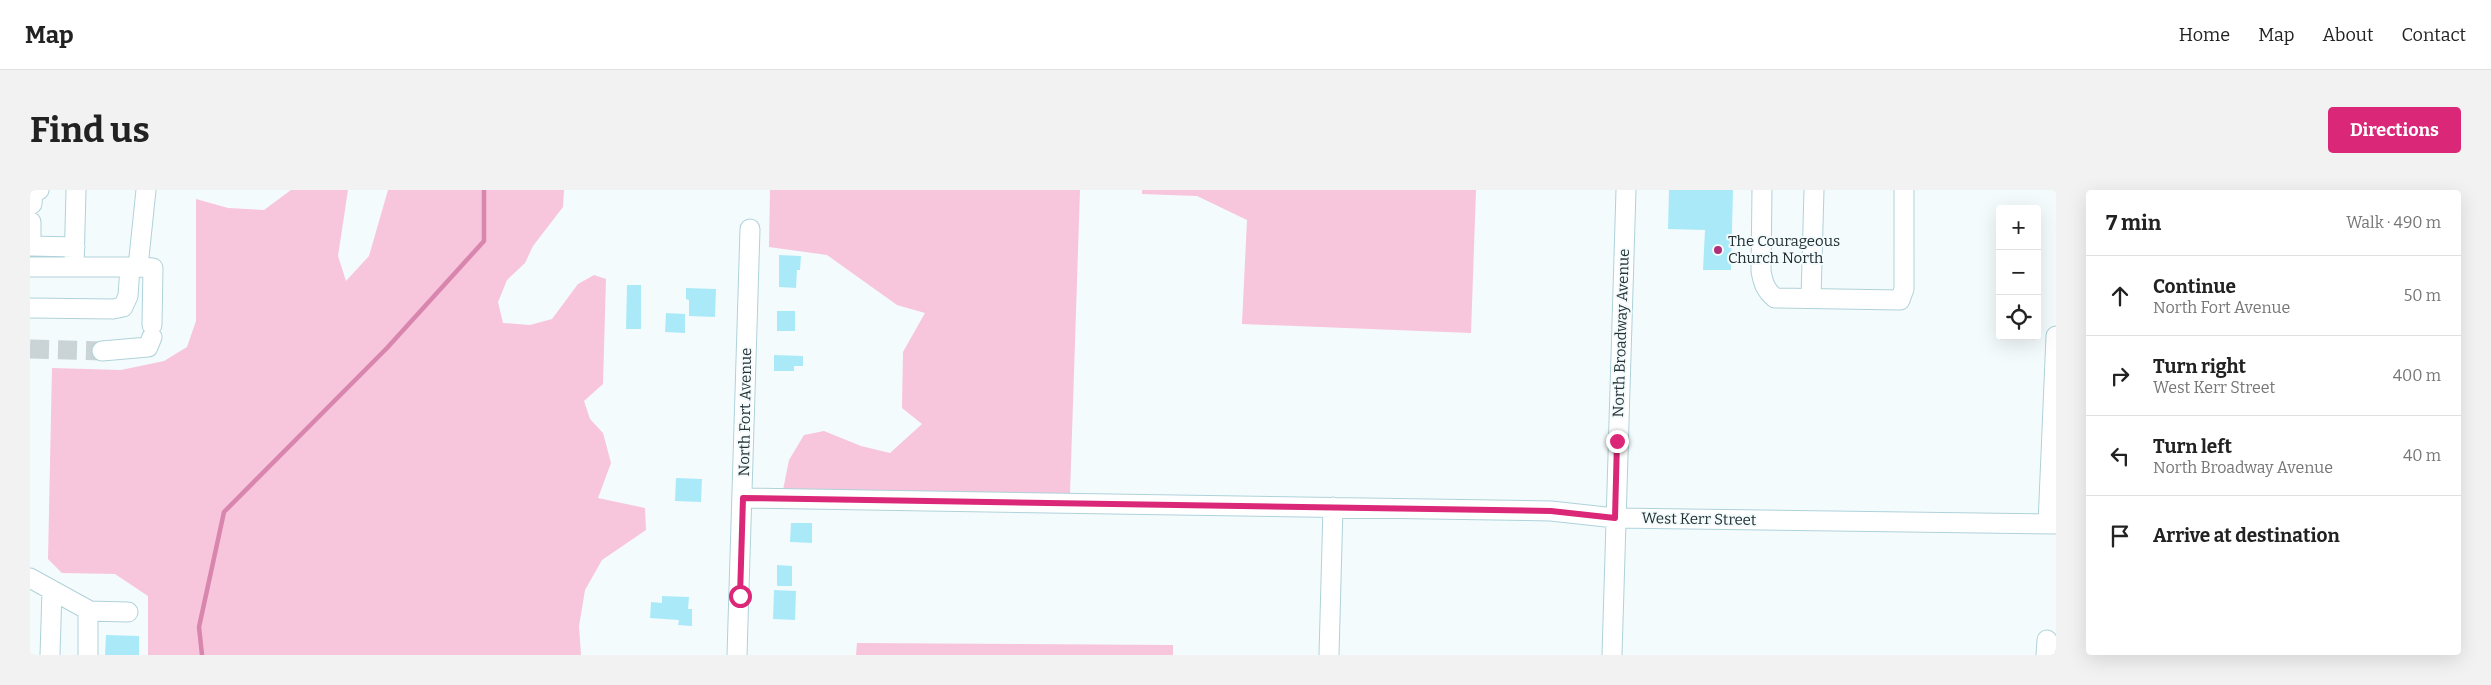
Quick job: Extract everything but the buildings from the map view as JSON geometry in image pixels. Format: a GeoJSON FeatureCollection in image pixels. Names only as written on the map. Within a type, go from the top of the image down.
{"type":"FeatureCollection","features":[{"type":"Feature","properties":{"kind":"street"},"geometry":{"type":"LineString","coordinates":[[74,267],[76,190]]}},
{"type":"Feature","properties":{"kind":"street"},"geometry":{"type":"LineString","coordinates":[[30,308],[113,309],[123,307],[128,296],[134,267],[146,190]]}},
{"type":"Feature","properties":{"kind":"street","name":"North Broadway Avenue"},"geometry":{"type":"LineString","coordinates":[[1612,655],[1626,190]]}},
{"type":"Feature","properties":{"kind":"street"},"geometry":{"type":"LineString","coordinates":[[1762,190],[1761,271],[1763,282],[1775,298],[1900,300],[1904,289],[1904,190]]}},
{"type":"Feature","properties":{"kind":"street"},"geometry":{"type":"LineString","coordinates":[[1811,298],[1814,190]]}},
{"type":"Feature","properties":{"kind":"street"},"geometry":{"type":"LineString","coordinates":[[34,205],[31,246],[75,247]]}},
{"type":"Feature","properties":{"kind":"street","name":"North Fort Avenue"},"geometry":{"type":"LineString","coordinates":[[737,655],[750,229]]}},
{"type":"Feature","properties":{"kind":"street"},"geometry":{"type":"LineString","coordinates":[[30,267],[153,268],[152,331],[148,347],[102,350]]}},
{"type":"Feature","properties":{"kind":"street"},"geometry":{"type":"LineString","coordinates":[[2052,524],[2056,336]]}},
{"type":"Feature","properties":{"kind":"street","name":"West Kerr Street"},"geometry":{"type":"LineString","coordinates":[[743,498],[1551,511],[1615,518],[2052,524]]}},
{"type":"Feature","properties":{"kind":"street"},"geometry":{"type":"LineString","coordinates":[[1329,655],[1333,507]]}},
{"type":"Feature","properties":{"kind":"street"},"geometry":{"type":"LineString","coordinates":[[30,578],[90,611],[128,612]]}},
{"type":"Feature","properties":{"kind":"street"},"geometry":{"type":"LineString","coordinates":[[50,655],[52,590]]}},
{"type":"Feature","properties":{"kind":"street"},"geometry":{"type":"LineString","coordinates":[[88,655],[88,611],[90,611]]}},
{"type":"Feature","properties":{"kind":"shaded area"},"geometry":{"type":"Polygon","coordinates":[[[291,190],[348,190],[338,256],[346,281],[369,256],[388,190],[564,190],[563,207],[533,246],[525,263],[507,280],[498,302],[503,323],[530,325],[552,319],[578,284],[594,275],[606,279],[603,384],[584,401],[590,419],[603,433],[611,463],[598,498],[645,508],[646,530],[602,560],[585,590],[579,626],[581,655],[148,655],[148,596],[115,574],[62,573],[48,559],[52,368],[121,370],[164,361],[187,347],[196,321],[196,199],[228,208],[264,210],[291,190]]]}},
{"type":"Feature","properties":{"kind":"shaded area"},"geometry":{"type":"Polygon","coordinates":[[[770,190],[1080,190],[1070,494],[783,490],[789,460],[804,435],[824,431],[861,446],[890,453],[922,424],[902,408],[903,352],[925,313],[897,305],[827,255],[769,247],[770,190]]]}},
{"type":"Feature","properties":{"kind":"shaded area"},"geometry":{"type":"Polygon","coordinates":[[[1142,190],[1476,190],[1471,333],[1242,324],[1247,220],[1197,196],[1142,194],[1142,190]]]}},
{"type":"Feature","properties":{"kind":"shaded area"},"geometry":{"type":"Polygon","coordinates":[[[857,643],[1173,645],[1173,655],[856,655],[857,643]]]}},
{"type":"Feature","properties":{"kind":"waterway"},"geometry":{"type":"LineString","coordinates":[[202,655],[199,627],[224,512],[387,348],[484,241],[484,190]]}},
{"type":"Feature","properties":{"kind":"tunnel"},"geometry":{"type":"LineString","coordinates":[[30,349],[102,351]]}},
{"type":"Feature","properties":{"kind":"place","name":"The Courageous Church North"},"geometry":{"type":"Point","coordinates":[1718,250]}},
{"type":"Feature","properties":{"kind":"route"},"geometry":{"type":"LineString","coordinates":[[740,596],[743,498],[1551,511],[1615,518],[1617,441]]}}]}
